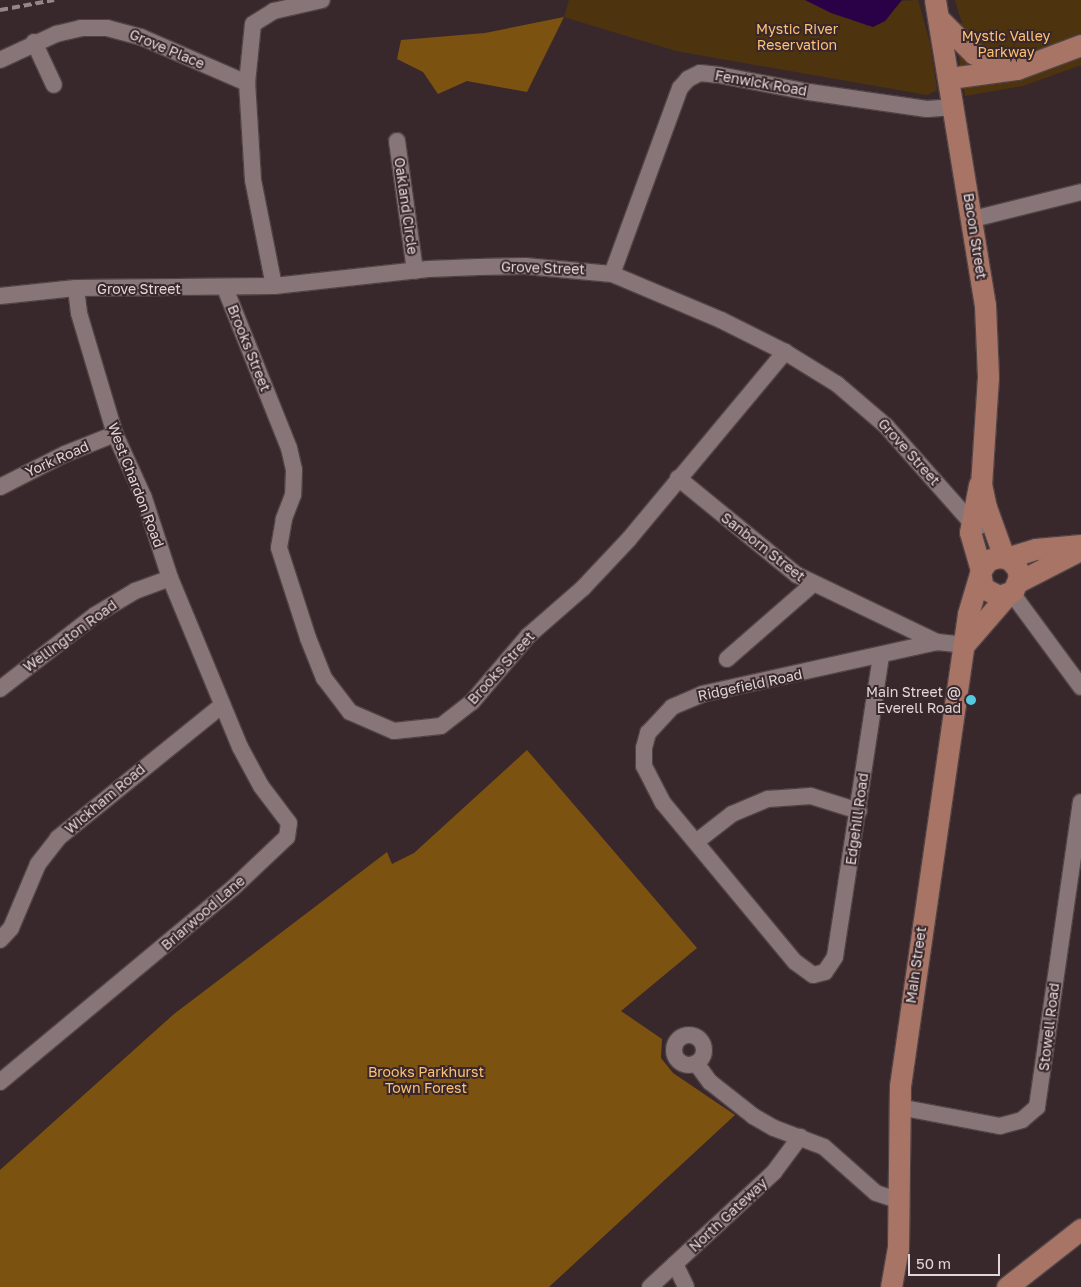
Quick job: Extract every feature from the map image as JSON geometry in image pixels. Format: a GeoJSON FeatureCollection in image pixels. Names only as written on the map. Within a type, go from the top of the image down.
{"type":"FeatureCollection","features":[{"type":"Feature","properties":{"kind":"main road"},"geometry":{"type":"LineString","coordinates":[[938,10],[974,54],[1017,69]]}},
{"type":"Feature","properties":{"kind":"main road","name":"Bacon Street"},"geometry":{"type":"LineString","coordinates":[[938,10],[983,282],[988,360],[981,475],[971,522],[971,537],[980,572]]}},
{"type":"Feature","properties":{"kind":"main road"},"geometry":{"type":"LineString","coordinates":[[950,78],[1017,69],[1081,44]]}},
{"type":"Feature","properties":{"kind":"main road","name":"Bacon Street"},"geometry":{"type":"LineString","coordinates":[[981,475],[986,507],[1003,551]]}},
{"type":"Feature","properties":{"kind":"main road"},"geometry":{"type":"LineString","coordinates":[[1081,545],[1003,551],[988,560],[980,572],[986,591],[999,596],[1081,550]]}},
{"type":"Feature","properties":{"kind":"main road"},"geometry":{"type":"LineString","coordinates":[[964,645],[1012,590],[1017,568],[1003,551]]}},
{"type":"Feature","properties":{"kind":"main road","name":"Main Street"},"geometry":{"type":"LineString","coordinates":[[892,1287],[898,1249],[899,1107],[942,780],[969,605],[980,572]]}},
{"type":"Feature","properties":{"kind":"main road"},"geometry":{"type":"LineString","coordinates":[[1007,1287],[1081,1229]]}},
{"type":"Feature","properties":{"kind":"street"},"geometry":{"type":"LineString","coordinates":[[274,286],[253,180],[247,83],[255,20],[274,11],[322,0]]}},
{"type":"Feature","properties":{"kind":"street","name":"Grove Place"},"geometry":{"type":"LineString","coordinates":[[0,60],[34,42],[71,30],[107,28],[141,37],[247,83]]}},
{"type":"Feature","properties":{"kind":"street"},"geometry":{"type":"LineString","coordinates":[[34,42],[54,85]]}},
{"type":"Feature","properties":{"kind":"street","name":"Fenwick Road"},"geometry":{"type":"LineString","coordinates":[[612,274],[680,88],[688,79],[700,73],[719,74],[808,92],[927,108],[955,107]]}},
{"type":"Feature","properties":{"kind":"street","name":"Oakland Circle"},"geometry":{"type":"LineString","coordinates":[[397,140],[415,271]]}},
{"type":"Feature","properties":{"kind":"street"},"geometry":{"type":"LineString","coordinates":[[973,219],[1081,192]]}},
{"type":"Feature","properties":{"kind":"street","name":"Grove Street"},"geometry":{"type":"LineString","coordinates":[[0,296],[76,288],[225,288],[274,286],[415,271],[525,266],[612,274],[721,320],[785,352],[837,384],[871,412],[971,522],[1003,551]]}},
{"type":"Feature","properties":{"kind":"street","name":"West Chardon Road"},"geometry":{"type":"LineString","coordinates":[[76,288],[79,313],[115,434],[144,498],[170,578],[222,705]]}},
{"type":"Feature","properties":{"kind":"street","name":"Brooks Street"},"geometry":{"type":"LineString","coordinates":[[225,288],[289,448],[294,470],[293,495],[284,519],[279,548],[285,574],[324,678],[350,712],[368,722],[394,731],[430,729],[441,726],[472,702],[528,636],[590,582],[785,352]]}},
{"type":"Feature","properties":{"kind":"street","name":"York Road"},"geometry":{"type":"LineString","coordinates":[[0,487],[65,454],[115,434]]}},
{"type":"Feature","properties":{"kind":"street","name":"Sanborn Street"},"geometry":{"type":"LineString","coordinates":[[678,478],[788,569],[813,584],[894,618],[937,642]]}},
{"type":"Feature","properties":{"kind":"street","name":"Wellington Road"},"geometry":{"type":"LineString","coordinates":[[0,689],[95,615],[135,591],[170,578]]}},
{"type":"Feature","properties":{"kind":"street"},"geometry":{"type":"LineString","coordinates":[[727,659],[813,584]]}},
{"type":"Feature","properties":{"kind":"street"},"geometry":{"type":"LineString","coordinates":[[1012,590],[1081,687]]}},
{"type":"Feature","properties":{"kind":"street","name":"Ridgefield Road"},"geometry":{"type":"LineString","coordinates":[[819,975],[805,972],[795,962],[663,803],[644,766],[646,740],[658,720],[672,707],[702,694],[881,656],[937,642],[964,645]]}},
{"type":"Feature","properties":{"kind":"street","name":"Edgehill Road"},"geometry":{"type":"LineString","coordinates":[[819,975],[829,968],[835,957],[859,811],[881,656]]}},
{"type":"Feature","properties":{"kind":"street","name":"Wickham Road"},"geometry":{"type":"LineString","coordinates":[[0,940],[10,928],[38,864],[58,838],[222,705]]}},
{"type":"Feature","properties":{"kind":"street","name":"Briarwood Lane"},"geometry":{"type":"LineString","coordinates":[[0,1082],[186,929],[288,837],[289,823],[250,766],[222,705]]}},
{"type":"Feature","properties":{"kind":"street"},"geometry":{"type":"LineString","coordinates":[[696,842],[732,814],[768,798],[811,796],[859,811]]}},
{"type":"Feature","properties":{"kind":"street","name":"Stowell Road"},"geometry":{"type":"LineString","coordinates":[[899,1107],[1000,1126],[1022,1120],[1037,1107],[1081,802]]}},
{"type":"Feature","properties":{"kind":"street"},"geometry":{"type":"LineString","coordinates":[[696,1063],[710,1082],[753,1116],[833,1153],[876,1193],[898,1200]]}},
{"type":"Feature","properties":{"kind":"street","name":"North Gateway"},"geometry":{"type":"LineString","coordinates":[[650,1287],[774,1172],[800,1137]]}},
{"type":"Feature","properties":{"kind":"street"},"geometry":{"type":"LineString","coordinates":[[675,1264],[686,1287]]}},
{"type":"Feature","properties":{"kind":"green space","name":"Mystic River Reservation"},"geometry":{"type":"Polygon","coordinates":[[[569,0],[805,0],[868,26],[885,21],[900,1],[918,0],[930,43],[937,90],[927,95],[676,51],[564,17],[569,0]]]}},
{"type":"Feature","properties":{"kind":"green space","name":"Mystic Valley Parkway"},"geometry":{"type":"Polygon","coordinates":[[[955,0],[1081,0],[1081,65],[1023,86],[965,96],[954,25],[962,23],[955,0]]]}},
{"type":"Feature","properties":{"kind":"green space"},"geometry":{"type":"Polygon","coordinates":[[[564,17],[527,92],[467,81],[438,94],[423,72],[397,59],[401,40],[485,33],[564,17]]]}},
{"type":"Feature","properties":{"kind":"green space","name":"Brooks Parkhurst Town Forest"},"geometry":{"type":"Polygon","coordinates":[[[527,750],[697,948],[621,1011],[662,1039],[661,1058],[673,1073],[735,1115],[549,1287],[0,1287],[0,1170],[174,1014],[387,852],[392,864],[414,853],[527,750]]]}},
{"type":"Feature","properties":{"kind":"shaded area"},"geometry":{"type":"Polygon","coordinates":[[[805,0],[902,0],[885,21],[873,27],[831,13],[805,0]]]}},
{"type":"Feature","properties":{"kind":"railway"},"geometry":{"type":"LineString","coordinates":[[0,10],[54,0]]}},
{"type":"Feature","properties":{"kind":"place","name":"Main Street @ Everell Road"},"geometry":{"type":"Point","coordinates":[971,700]}}]}
